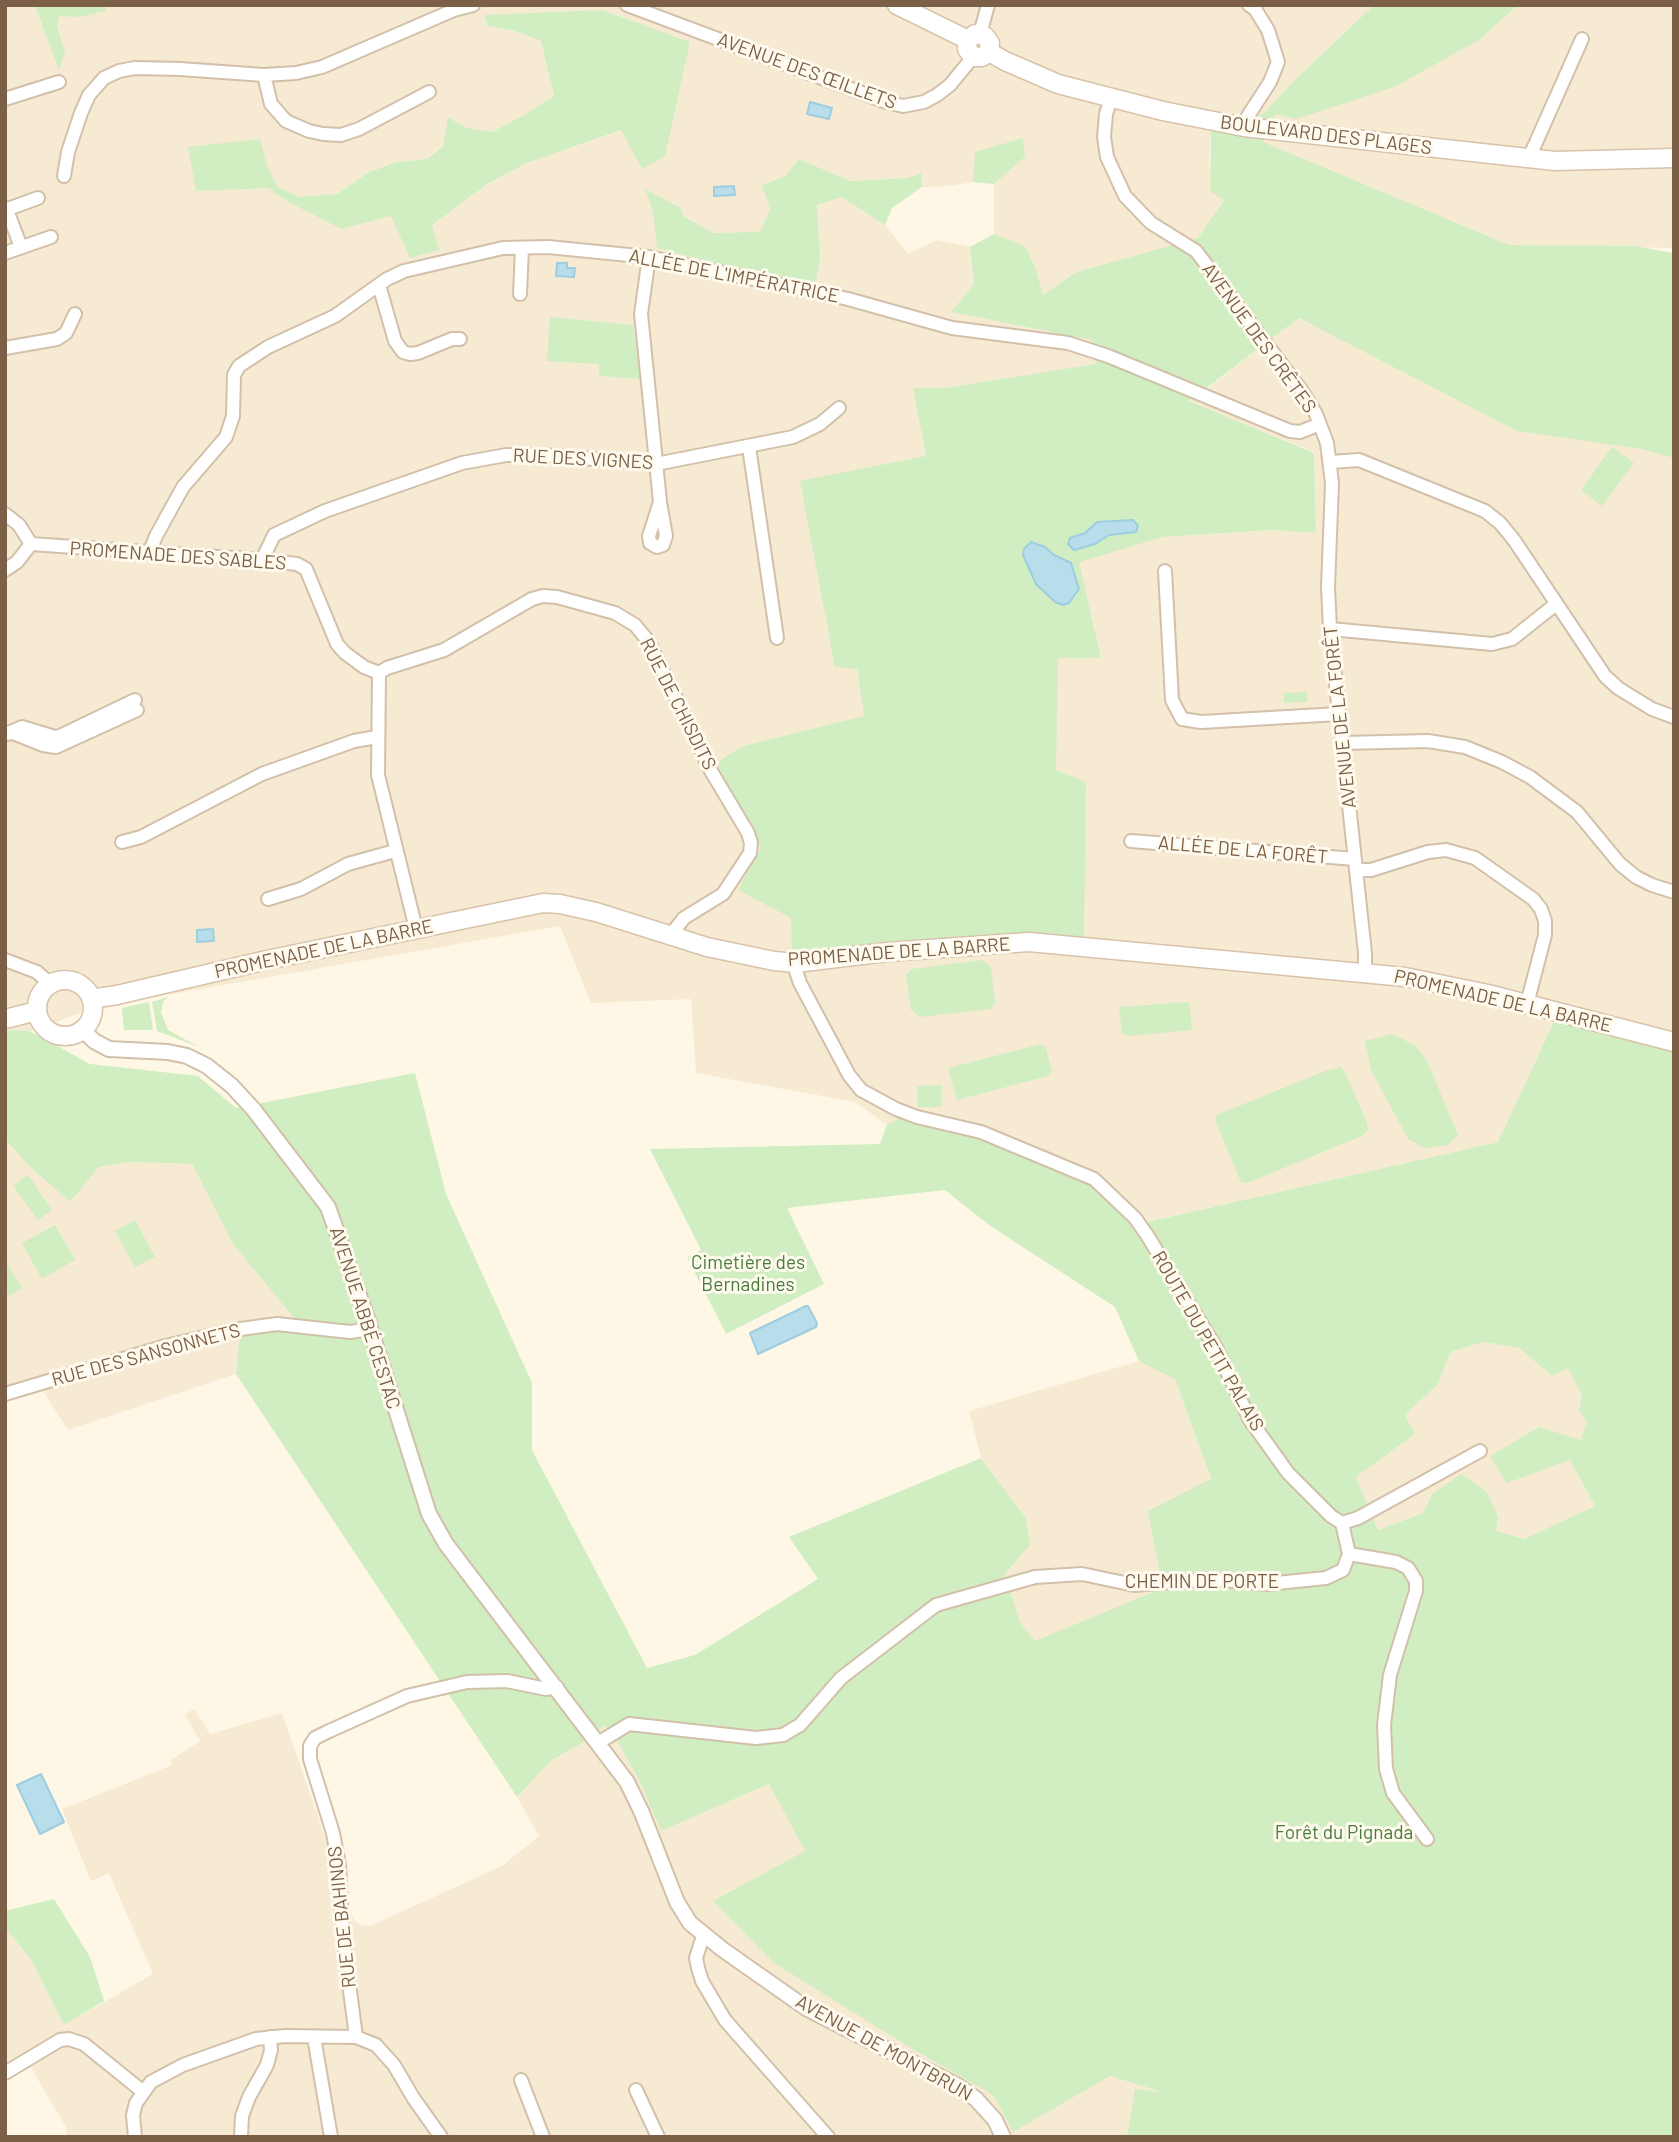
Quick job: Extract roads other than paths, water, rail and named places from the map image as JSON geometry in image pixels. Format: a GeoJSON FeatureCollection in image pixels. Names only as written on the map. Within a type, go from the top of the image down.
{"type":"FeatureCollection","features":[{"type":"Feature","properties":{"kind":"main road","name":"BOULEVARD DES PLAGES"},"geometry":{"type":"LineString","coordinates":[[897,5],[1004,61],[1058,84],[1175,114],[1244,127],[1555,161],[1674,158]]}},
{"type":"Feature","properties":{"kind":"main road","name":"PROMENADE DE LA BARRE"},"geometry":{"type":"LineString","coordinates":[[91,999],[543,903],[596,912],[707,947],[796,963],[887,952],[1029,942],[1365,972],[1418,979],[1674,1042]]}},
{"type":"Feature","properties":{"kind":"main road"},"geometry":{"type":"LineString","coordinates":[[66,980],[82,986],[91,999],[92,1016],[82,1029],[67,1036],[51,1032],[44,1026],[37,1011],[40,996],[50,984],[66,980]]}},
{"type":"Feature","properties":{"kind":"main road"},"geometry":{"type":"LineString","coordinates":[[5,1019],[37,1011]]}},
{"type":"Feature","properties":{"kind":"street"},"geometry":{"type":"LineString","coordinates":[[64,176],[68,152],[90,93],[104,78],[119,71],[135,68],[264,75],[296,73],[322,67],[454,10],[473,5]]}},
{"type":"Feature","properties":{"kind":"street","name":"AVENUE DES ŒILLETS"},"geometry":{"type":"LineString","coordinates":[[627,5],[903,106],[924,102],[950,85],[978,46]]}},
{"type":"Feature","properties":{"kind":"street"},"geometry":{"type":"LineString","coordinates":[[978,46],[988,5]]}},
{"type":"Feature","properties":{"kind":"street"},"geometry":{"type":"LineString","coordinates":[[1244,127],[1278,62],[1268,30],[1255,9],[1249,5]]}},
{"type":"Feature","properties":{"kind":"street"},"geometry":{"type":"LineString","coordinates":[[1529,158],[1582,39]]}},
{"type":"Feature","properties":{"kind":"street"},"geometry":{"type":"LineString","coordinates":[[264,75],[271,104],[286,121],[323,134],[341,135],[359,129],[429,92]]}},
{"type":"Feature","properties":{"kind":"street"},"geometry":{"type":"LineString","coordinates":[[5,99],[58,82]]}},
{"type":"Feature","properties":{"kind":"street","name":"AVENUE DES CRÊTES"},"geometry":{"type":"LineString","coordinates":[[1111,98],[1104,137],[1107,157],[1125,196],[1151,223],[1196,251],[1302,391],[1321,424],[1331,462]]}},
{"type":"Feature","properties":{"kind":"street"},"geometry":{"type":"LineString","coordinates":[[21,247],[6,210],[38,198]]}},
{"type":"Feature","properties":{"kind":"street"},"geometry":{"type":"LineString","coordinates":[[5,253],[51,237]]}},
{"type":"Feature","properties":{"kind":"street","name":"ALLÉE DE L'IMPÉRATRICE"},"geometry":{"type":"LineString","coordinates":[[150,551],[183,487],[226,437],[233,416],[233,375],[239,366],[268,347],[335,316],[404,271],[503,248],[548,247],[649,257],[848,299],[952,328],[1068,343],[1108,356],[1290,431],[1300,432],[1321,424]]}},
{"type":"Feature","properties":{"kind":"street"},"geometry":{"type":"LineString","coordinates":[[520,293],[522,248]]}},
{"type":"Feature","properties":{"kind":"street"},"geometry":{"type":"LineString","coordinates":[[649,257],[641,314],[660,502]]}},
{"type":"Feature","properties":{"kind":"street"},"geometry":{"type":"LineString","coordinates":[[379,285],[395,341],[403,352],[418,353],[453,339],[460,339]]}},
{"type":"Feature","properties":{"kind":"street"},"geometry":{"type":"LineString","coordinates":[[5,348],[57,339],[66,333],[75,314]]}},
{"type":"Feature","properties":{"kind":"street","name":"RUE DES VIGNES"},"geometry":{"type":"LineString","coordinates":[[261,560],[274,535],[325,511],[462,463],[506,455],[544,455],[656,464],[793,437],[820,424],[839,408]]}},
{"type":"Feature","properties":{"kind":"street"},"geometry":{"type":"LineString","coordinates":[[749,447],[777,638]]}},
{"type":"Feature","properties":{"kind":"street"},"geometry":{"type":"LineString","coordinates":[[1331,462],[1359,460],[1485,512],[1500,523],[1605,676],[1618,688],[1652,709],[1674,717]]}},
{"type":"Feature","properties":{"kind":"street","name":"AVENUE DE LA FORÊT"},"geometry":{"type":"LineString","coordinates":[[1331,462],[1328,587],[1330,629],[1365,972]]}},
{"type":"Feature","properties":{"kind":"street"},"geometry":{"type":"LineString","coordinates":[[5,514],[19,525],[31,544],[17,562],[5,570]]}},
{"type":"Feature","properties":{"kind":"street","name":"PROMENADE DES SABLES"},"geometry":{"type":"LineString","coordinates":[[31,544],[297,564],[306,569],[337,644],[354,660],[379,673]]}},
{"type":"Feature","properties":{"kind":"street"},"geometry":{"type":"LineString","coordinates":[[1165,571],[1172,700],[1182,719],[1201,722],[1339,715]]}},
{"type":"Feature","properties":{"kind":"street","name":"RUE DE CHISDITS"},"geometry":{"type":"LineString","coordinates":[[379,673],[444,650],[532,599],[543,596],[557,597],[615,613],[635,625],[649,642],[711,771],[748,833],[751,843],[750,853],[723,894],[684,918],[670,936]]}},
{"type":"Feature","properties":{"kind":"street"},"geometry":{"type":"LineString","coordinates":[[1330,629],[1492,644],[1512,639],[1556,604]]}},
{"type":"Feature","properties":{"kind":"street"},"geometry":{"type":"LineString","coordinates":[[379,673],[378,775],[416,929]]}},
{"type":"Feature","properties":{"kind":"street"},"geometry":{"type":"LineString","coordinates":[[6,733],[57,747],[136,705]]}},
{"type":"Feature","properties":{"kind":"street"},"geometry":{"type":"LineString","coordinates":[[122,842],[141,837],[262,774],[354,741],[377,737]]}},
{"type":"Feature","properties":{"kind":"street"},"geometry":{"type":"LineString","coordinates":[[1342,743],[1428,741],[1465,747],[1502,762],[1530,776],[1577,812],[1620,863],[1636,877],[1674,892]]}},
{"type":"Feature","properties":{"kind":"street","name":"ALLÉE DE LA FORÊT"},"geometry":{"type":"LineString","coordinates":[[1131,841],[1356,864],[1371,870],[1428,852],[1447,850],[1475,858],[1533,899],[1541,909],[1545,921],[1545,935],[1527,1004]]}},
{"type":"Feature","properties":{"kind":"street"},"geometry":{"type":"LineString","coordinates":[[268,899],[301,889],[348,864],[395,851]]}},
{"type":"Feature","properties":{"kind":"street"},"geometry":{"type":"LineString","coordinates":[[5,960],[37,972],[50,984]]}},
{"type":"Feature","properties":{"kind":"street","name":"ROUTE DU PETIT PALAIS"},"geometry":{"type":"LineString","coordinates":[[796,963],[800,984],[849,1075],[861,1090],[906,1113],[981,1132],[1094,1179],[1135,1218],[1216,1348],[1250,1420],[1288,1474],[1331,1516],[1342,1523]]}},
{"type":"Feature","properties":{"kind":"street","name":"AVENUE ABBÉ CESTAC"},"geometry":{"type":"LineString","coordinates":[[82,1029],[94,1041],[109,1049],[168,1052],[187,1056],[207,1066],[232,1086],[262,1120],[328,1207],[429,1514],[446,1544],[567,1700]]}},
{"type":"Feature","properties":{"kind":"street","name":"RUE DES SANSONNETS"},"geometry":{"type":"LineString","coordinates":[[5,1394],[166,1346],[233,1330],[277,1324],[350,1332],[370,1329]]}},
{"type":"Feature","properties":{"kind":"street"},"geometry":{"type":"LineString","coordinates":[[1427,1839],[1393,1793],[1386,1769],[1384,1725],[1390,1675],[1416,1591],[1416,1581],[1408,1568],[1396,1562],[1349,1554],[1342,1523],[1358,1518],[1480,1451]]}},
{"type":"Feature","properties":{"kind":"street","name":"CHEMIN DE PORTE"},"geometry":{"type":"LineString","coordinates":[[598,1743],[629,1724],[756,1738],[783,1735],[800,1725],[841,1678],[936,1605],[1035,1577],[1082,1574],[1133,1585],[1210,1579],[1267,1584],[1326,1578],[1343,1570],[1349,1554]]}},
{"type":"Feature","properties":{"kind":"street","name":"RUE DE BAHINOS"},"geometry":{"type":"LineString","coordinates":[[356,2036],[343,1937],[339,1865],[333,1833],[310,1759],[310,1746],[315,1738],[327,1731],[407,1696],[467,1682],[507,1681],[546,1689],[556,1687]]}},
{"type":"Feature","properties":{"kind":"street","name":"AVENUE DE MONTBRUN"},"geometry":{"type":"LineString","coordinates":[[567,1700],[635,1798],[677,1902],[690,1923],[703,1936],[806,2008],[958,2086],[986,2107],[1003,2137]]}},
{"type":"Feature","properties":{"kind":"street"},"geometry":{"type":"LineString","coordinates":[[703,1936],[696,1958],[698,1968],[702,1981],[725,2020],[828,2137]]}},
{"type":"Feature","properties":{"kind":"street"},"geometry":{"type":"LineString","coordinates":[[135,2137],[133,2115],[142,2091],[151,2081],[163,2074],[256,2039],[356,2036],[385,2053],[441,2137]]}},
{"type":"Feature","properties":{"kind":"street"},"geometry":{"type":"LineString","coordinates":[[241,2137],[242,2116],[267,2065],[271,2050],[270,2037]]}},
{"type":"Feature","properties":{"kind":"street"},"geometry":{"type":"LineString","coordinates":[[314,2037],[331,2137]]}},
{"type":"Feature","properties":{"kind":"street"},"geometry":{"type":"LineString","coordinates":[[5,2073],[60,2040],[69,2039],[83,2044],[142,2091]]}},
{"type":"Feature","properties":{"kind":"street"},"geometry":{"type":"LineString","coordinates":[[521,2080],[543,2137]]}},
{"type":"Feature","properties":{"kind":"street"},"geometry":{"type":"LineString","coordinates":[[636,2090],[658,2137]]}},
{"type":"Feature","properties":{"kind":"water"},"geometry":{"type":"Polygon","coordinates":[[[810,102],[832,108],[829,119],[807,114],[810,102]]]}},
{"type":"Feature","properties":{"kind":"water"},"geometry":{"type":"Polygon","coordinates":[[[734,186],[735,195],[714,196],[714,187],[734,186]]]}},
{"type":"Feature","properties":{"kind":"water"},"geometry":{"type":"Polygon","coordinates":[[[557,263],[567,263],[567,268],[575,268],[574,277],[556,276],[557,263]]]}},
{"type":"Feature","properties":{"kind":"water"},"geometry":{"type":"Polygon","coordinates":[[[1133,520],[1138,526],[1136,532],[1109,535],[1095,544],[1074,550],[1068,544],[1070,538],[1085,533],[1097,522],[1133,520]]]}},
{"type":"Feature","properties":{"kind":"water"},"geometry":{"type":"Polygon","coordinates":[[[1031,542],[1071,563],[1079,589],[1069,603],[1063,605],[1055,602],[1036,584],[1023,555],[1024,549],[1031,542]]]}},
{"type":"Feature","properties":{"kind":"water"},"geometry":{"type":"Polygon","coordinates":[[[213,929],[214,941],[197,942],[197,930],[213,929]]]}},
{"type":"Feature","properties":{"kind":"water"},"geometry":{"type":"Polygon","coordinates":[[[806,1306],[817,1323],[816,1327],[758,1354],[750,1333],[806,1306]]]}},
{"type":"Feature","properties":{"kind":"water"},"geometry":{"type":"Polygon","coordinates":[[[41,1774],[64,1822],[40,1834],[17,1785],[41,1774]]]}},
{"type":"Feature","properties":{"kind":"park label","name":"Cimetière des Bernadines"},"geometry":{"type":"Point","coordinates":[748,1274]}},
{"type":"Feature","properties":{"kind":"park label","name":"Forêt du Pignada"},"geometry":{"type":"Point","coordinates":[1344,1833]}}]}
